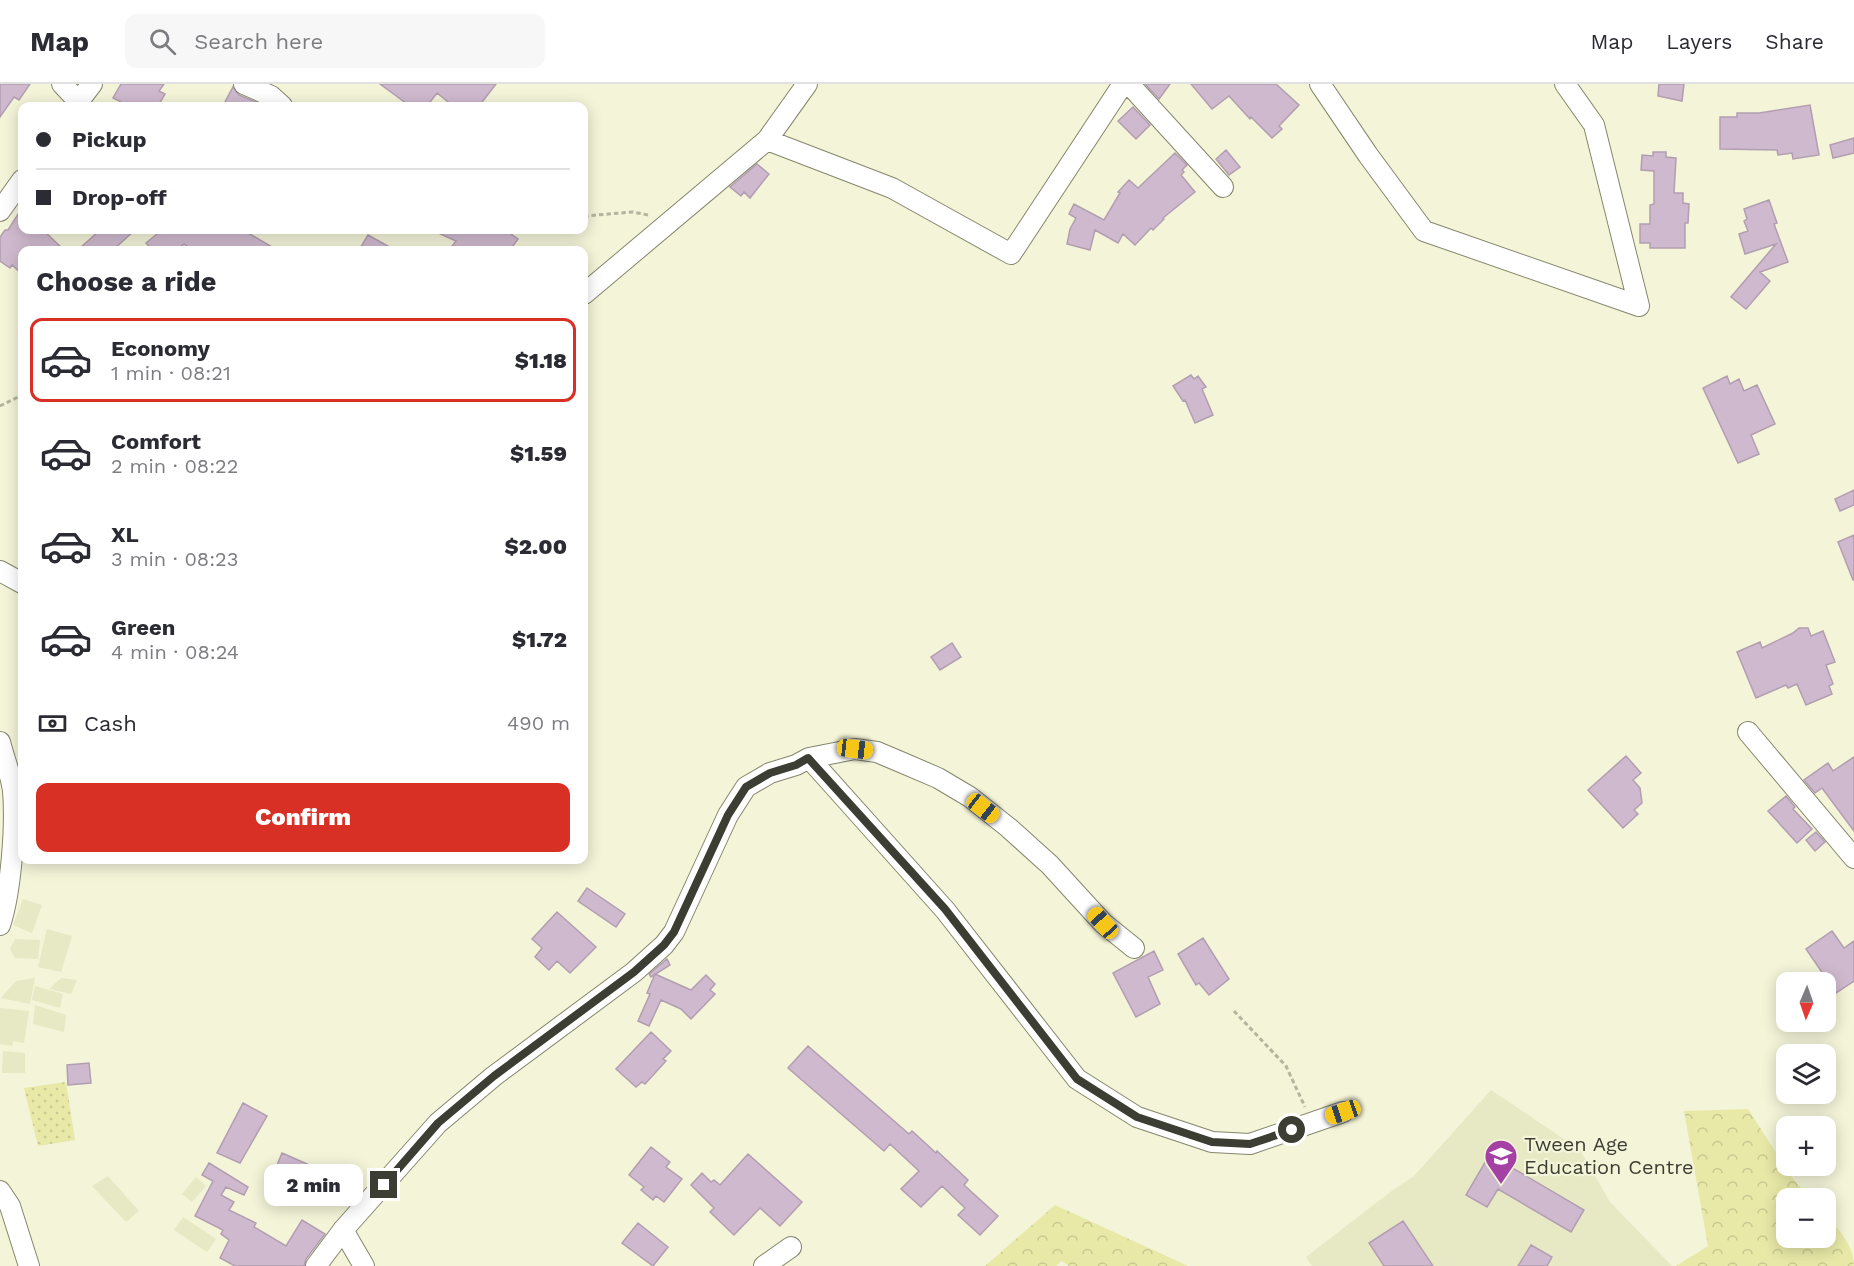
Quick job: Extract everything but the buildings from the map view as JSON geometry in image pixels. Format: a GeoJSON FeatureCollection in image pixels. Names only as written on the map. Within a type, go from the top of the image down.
{"type":"FeatureCollection","features":[{"type":"Feature","properties":{"kind":"street"},"geometry":{"type":"LineString","coordinates":[[62,84],[75,102]]}},
{"type":"Feature","properties":{"kind":"street"},"geometry":{"type":"LineString","coordinates":[[78,102],[92,84]]}},
{"type":"Feature","properties":{"kind":"street"},"geometry":{"type":"LineString","coordinates":[[244,84],[271,96],[278,102]]}},
{"type":"Feature","properties":{"kind":"street"},"geometry":{"type":"LineString","coordinates":[[588,291],[767,140],[807,84]]}},
{"type":"Feature","properties":{"kind":"street"},"geometry":{"type":"LineString","coordinates":[[767,140],[892,188],[1011,254],[1123,84]]}},
{"type":"Feature","properties":{"kind":"street"},"geometry":{"type":"LineString","coordinates":[[1129,84],[1223,187]]}},
{"type":"Feature","properties":{"kind":"street"},"geometry":{"type":"LineString","coordinates":[[1320,84],[1368,155],[1424,231],[1638,306],[1594,125],[1564,84]]}},
{"type":"Feature","properties":{"kind":"street"},"geometry":{"type":"LineString","coordinates":[[0,211],[18,186]]}},
{"type":"Feature","properties":{"kind":"street"},"geometry":{"type":"LineString","coordinates":[[0,571],[18,581]]}},
{"type":"Feature","properties":{"kind":"street"},"geometry":{"type":"LineString","coordinates":[[1749,732],[1854,858]]}},
{"type":"Feature","properties":{"kind":"street"},"geometry":{"type":"LineString","coordinates":[[0,742],[13,790],[12,854],[0,925]]}},
{"type":"Feature","properties":{"kind":"street"},"geometry":{"type":"LineString","coordinates":[[316,1266],[343,1230],[438,1123],[494,1076],[634,972],[664,945],[674,932],[728,815],[746,787],[770,773],[796,765],[808,758],[855,749],[877,752],[938,778],[970,798],[1010,828],[1050,865],[1103,923],[1134,948]]}},
{"type":"Feature","properties":{"kind":"street"},"geometry":{"type":"LineString","coordinates":[[808,758],[945,909],[1077,1079],[1137,1117],[1212,1142],[1250,1144],[1343,1112]]}},
{"type":"Feature","properties":{"kind":"street"},"geometry":{"type":"LineString","coordinates":[[0,1191],[10,1206],[29,1266]]}},
{"type":"Feature","properties":{"kind":"street"},"geometry":{"type":"LineString","coordinates":[[343,1230],[364,1266]]}},
{"type":"Feature","properties":{"kind":"street"},"geometry":{"type":"LineString","coordinates":[[764,1266],[792,1247]]}},
{"type":"Feature","properties":{"kind":"path"},"geometry":{"type":"LineString","coordinates":[[588,216],[633,212],[659,217],[669,222]]}},
{"type":"Feature","properties":{"kind":"path"},"geometry":{"type":"LineString","coordinates":[[0,406],[18,397]]}},
{"type":"Feature","properties":{"kind":"path"},"geometry":{"type":"LineString","coordinates":[[1234,1011],[1286,1066],[1312,1123]]}},
{"type":"Feature","properties":{"kind":"shaded area"},"geometry":{"type":"Polygon","coordinates":[[[23,899],[42,905],[32,933],[13,925],[23,899]]]}},
{"type":"Feature","properties":{"kind":"shaded area"},"geometry":{"type":"Polygon","coordinates":[[[47,929],[72,936],[61,972],[38,967],[47,929]]]}},
{"type":"Feature","properties":{"kind":"shaded area"},"geometry":{"type":"Polygon","coordinates":[[[15,939],[40,940],[38,959],[15,958],[10,949],[15,939]]]}},
{"type":"Feature","properties":{"kind":"shaded area"},"geometry":{"type":"Polygon","coordinates":[[[35,978],[30,1004],[1,998],[16,981],[35,978]]]}},
{"type":"Feature","properties":{"kind":"shaded area"},"geometry":{"type":"Polygon","coordinates":[[[61,978],[77,980],[71,994],[49,989],[61,978]]]}},
{"type":"Feature","properties":{"kind":"shaded area"},"geometry":{"type":"Polygon","coordinates":[[[35,986],[63,994],[60,1008],[32,1000],[35,986]]]}},
{"type":"Feature","properties":{"kind":"shaded area"},"geometry":{"type":"Polygon","coordinates":[[[35,1005],[66,1015],[64,1032],[33,1024],[35,1005]]]}},
{"type":"Feature","properties":{"kind":"shaded area"},"geometry":{"type":"Polygon","coordinates":[[[0,1008],[29,1011],[24,1043],[13,1041],[12,1046],[0,1044],[0,1008]]]}},
{"type":"Feature","properties":{"kind":"shaded area"},"geometry":{"type":"Polygon","coordinates":[[[3,1051],[25,1053],[25,1073],[2,1073],[3,1051]]]}},
{"type":"Feature","properties":{"kind":"shaded area","name":"Tween Age Education Centre"},"geometry":{"type":"Polygon","coordinates":[[[1491,1090],[1580,1150],[1610,1202],[1672,1266],[1312,1266],[1306,1257],[1414,1176],[1491,1090]]]}},
{"type":"Feature","properties":{"kind":"shaded area"},"geometry":{"type":"Polygon","coordinates":[[[108,1176],[139,1211],[126,1222],[92,1186],[108,1176]]]}},
{"type":"Feature","properties":{"kind":"shaded area"},"geometry":{"type":"Polygon","coordinates":[[[196,1177],[206,1186],[192,1202],[182,1194],[196,1177]]]}},
{"type":"Feature","properties":{"kind":"shaded area"},"geometry":{"type":"Polygon","coordinates":[[[183,1217],[216,1239],[207,1252],[174,1230],[183,1217]]]}},
{"type":"Feature","properties":{"kind":"green space"},"geometry":{"type":"Polygon","coordinates":[[[66,1082],[75,1140],[38,1146],[24,1088],[66,1082]]]}},
{"type":"Feature","properties":{"kind":"green space"},"geometry":{"type":"Polygon","coordinates":[[[1748,1109],[1776,1153],[1776,1176],[1791,1176],[1801,1188],[1776,1188],[1776,1248],[1836,1248],[1836,1226],[1849,1245],[1854,1266],[1676,1266],[1708,1246],[1684,1111],[1748,1109]]]}},
{"type":"Feature","properties":{"kind":"green space"},"geometry":{"type":"Polygon","coordinates":[[[1055,1205],[1188,1266],[1069,1266],[1062,1261],[1056,1266],[985,1266],[1055,1205]]]}},
{"type":"Feature","properties":{"kind":"place","name":"Tween Age Education Centre"},"geometry":{"type":"Point","coordinates":[1501,1185]}},
{"type":"Feature","properties":{"kind":"route"},"geometry":{"type":"LineString","coordinates":[[384,1185],[438,1123],[494,1076],[634,972],[664,945],[674,932],[728,815],[746,787],[770,773],[796,765],[808,758],[945,909],[1077,1079],[1137,1117],[1212,1142],[1250,1144],[1292,1130]]}}]}
